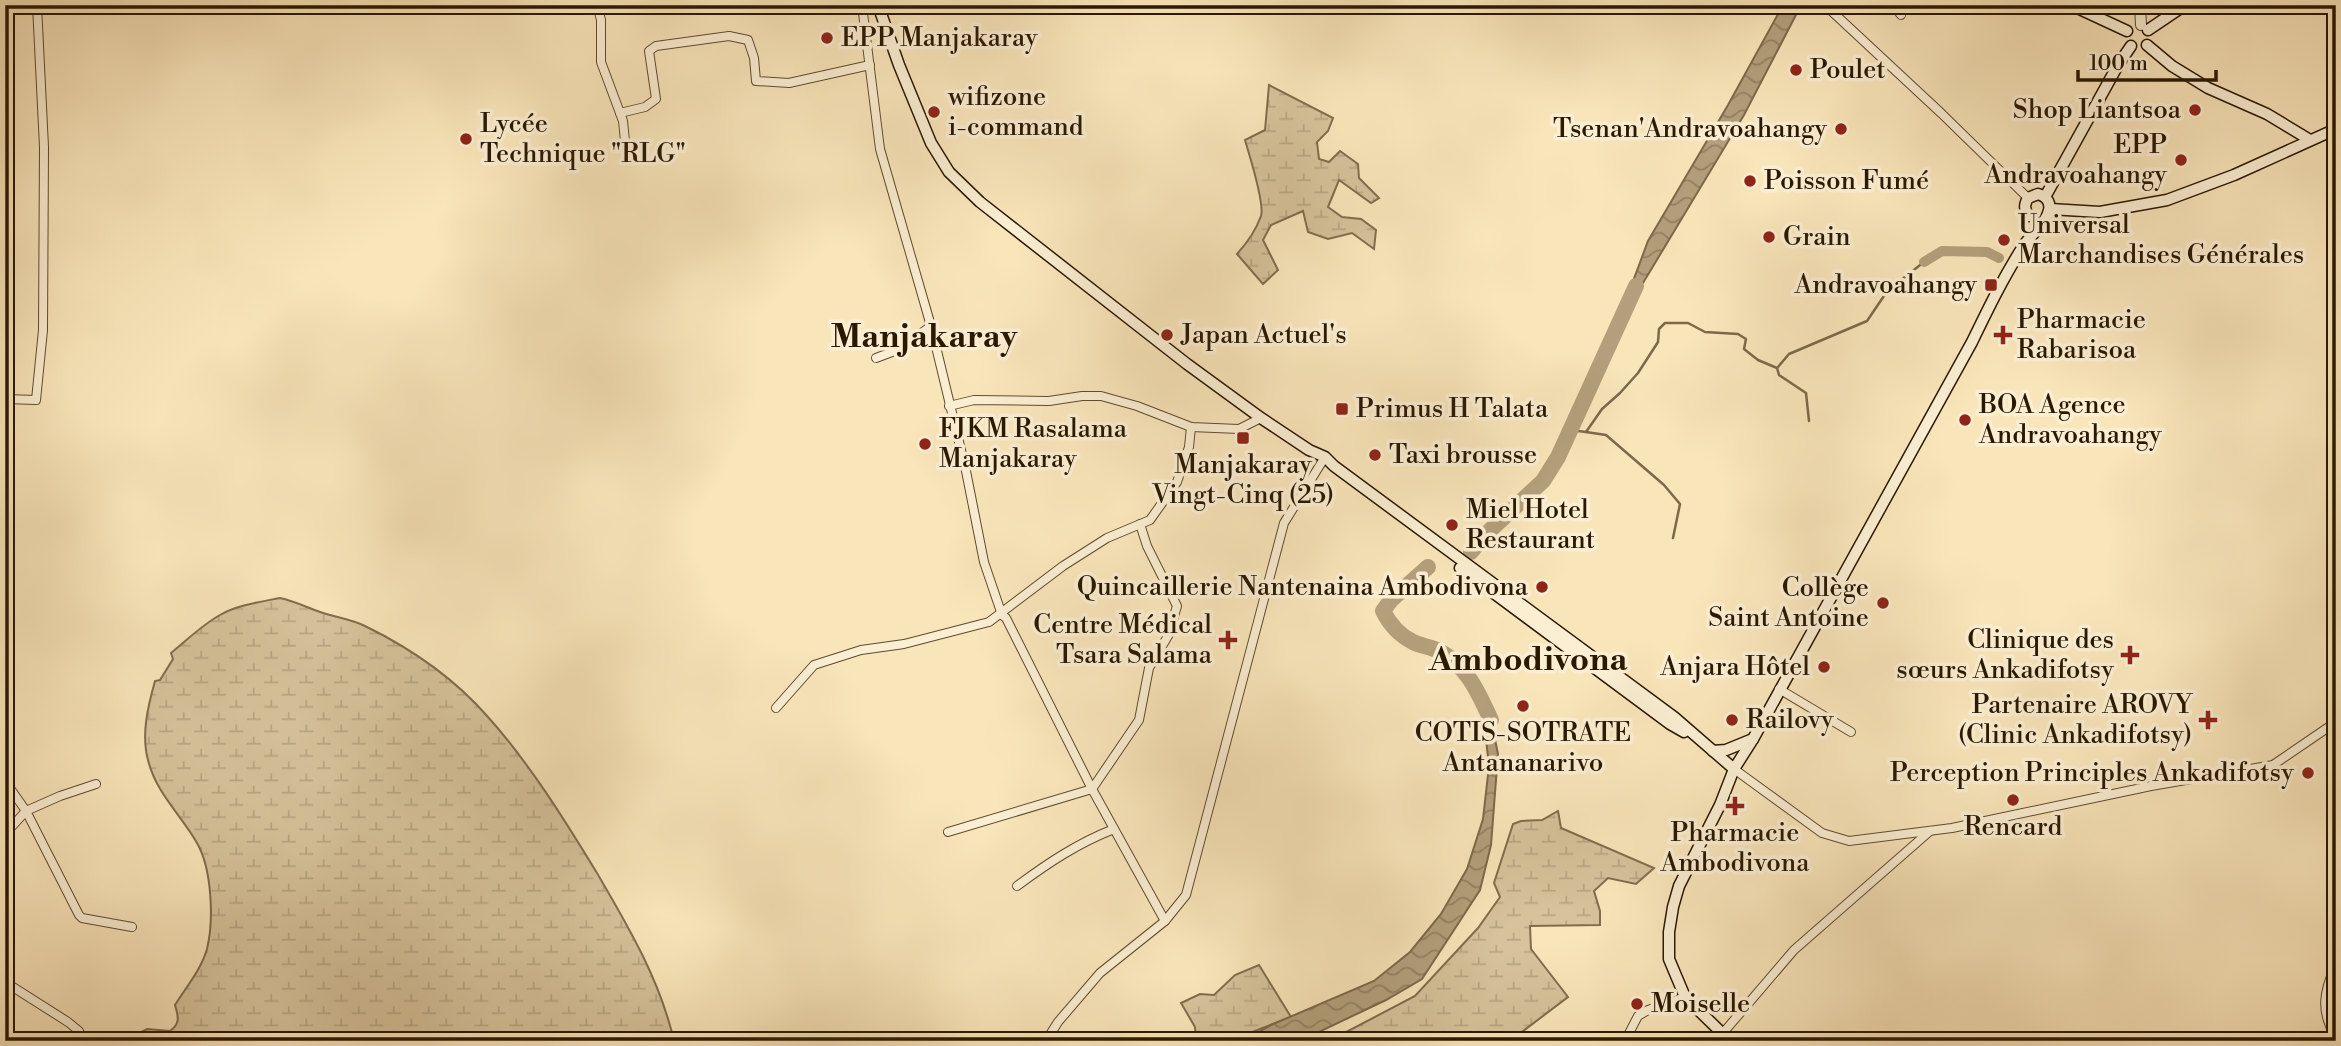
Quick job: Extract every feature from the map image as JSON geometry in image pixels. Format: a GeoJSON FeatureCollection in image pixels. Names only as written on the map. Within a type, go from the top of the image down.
{"type":"FeatureCollection","features":[{"type":"Feature","properties":{"kind":"main road"},"geometry":{"type":"LineString","coordinates":[[878,5],[931,143],[949,172],[980,202],[1261,418],[1334,466],[1538,623],[1674,717],[1734,769]]}},
{"type":"Feature","properties":{"kind":"main road"},"geometry":{"type":"LineString","coordinates":[[2071,5],[2127,32]]}},
{"type":"Feature","properties":{"kind":"main road"},"geometry":{"type":"LineString","coordinates":[[2131,46],[2126,37],[2132,27],[2145,28],[2185,5]]}},
{"type":"Feature","properties":{"kind":"main road"},"geometry":{"type":"LineString","coordinates":[[2131,46],[2142,48],[2151,41],[2145,28]]}},
{"type":"Feature","properties":{"kind":"main road"},"geometry":{"type":"LineString","coordinates":[[1727,1037],[1685,996],[1669,959],[1673,907],[1679,887],[1720,805],[1734,769],[2024,245],[2048,213],[2045,197],[2131,46]]}},
{"type":"Feature","properties":{"kind":"main road"},"geometry":{"type":"LineString","coordinates":[[2147,46],[2172,66],[2208,88],[2267,114],[2310,140]]}},
{"type":"Feature","properties":{"kind":"main road"},"geometry":{"type":"LineString","coordinates":[[2045,197],[2038,194],[2028,198],[2025,211],[2029,216],[2035,219],[2048,213],[2100,212],[2167,200],[2234,175],[2336,129]]}},
{"type":"Feature","properties":{"kind":"main road"},"geometry":{"type":"LineString","coordinates":[[2024,245],[2029,216]]}},
{"type":"Feature","properties":{"kind":"main road"},"geometry":{"type":"LineString","coordinates":[[1713,751],[1726,750],[1753,739]]}},
{"type":"Feature","properties":{"kind":"street"},"geometry":{"type":"LineString","coordinates":[[5,399],[36,400],[43,330],[44,147],[37,5]]}},
{"type":"Feature","properties":{"kind":"street"},"geometry":{"type":"LineString","coordinates":[[597,5],[601,20],[601,62],[621,113],[626,151]]}},
{"type":"Feature","properties":{"kind":"street"},"geometry":{"type":"LineString","coordinates":[[862,5],[880,149],[931,327],[966,471],[984,562],[1002,615],[1006,618],[1091,789],[1165,921]]}},
{"type":"Feature","properties":{"kind":"street"},"geometry":{"type":"LineString","coordinates":[[1825,5],[2028,198]]}},
{"type":"Feature","properties":{"kind":"street"},"geometry":{"type":"LineString","coordinates":[[1893,5],[1901,15]]}},
{"type":"Feature","properties":{"kind":"street"},"geometry":{"type":"LineString","coordinates":[[2140,5],[2145,28]]}},
{"type":"Feature","properties":{"kind":"street"},"geometry":{"type":"LineString","coordinates":[[621,113],[645,107],[656,99],[649,51],[656,46],[729,36],[748,40],[757,81],[789,83],[870,65]]}},
{"type":"Feature","properties":{"kind":"street"},"geometry":{"type":"LineString","coordinates":[[876,358],[900,349],[931,327]]}},
{"type":"Feature","properties":{"kind":"street"},"geometry":{"type":"LineString","coordinates":[[949,406],[974,400],[1049,401],[1101,396],[1137,405],[1191,427],[1239,429],[1261,418]]}},
{"type":"Feature","properties":{"kind":"street"},"geometry":{"type":"LineString","coordinates":[[776,708],[814,665],[861,650],[904,644],[989,622],[1002,615],[1063,566],[1107,538],[1150,520],[1177,482],[1189,447],[1191,427]]}},
{"type":"Feature","properties":{"kind":"street"},"geometry":{"type":"LineString","coordinates":[[1046,1041],[1100,973],[1165,921],[1186,895],[1284,523],[1323,460]]}},
{"type":"Feature","properties":{"kind":"street"},"geometry":{"type":"LineString","coordinates":[[948,832],[1091,789],[1139,720],[1149,668],[1168,636],[1177,606],[1147,546],[1140,524]]}},
{"type":"Feature","properties":{"kind":"street"},"geometry":{"type":"LineString","coordinates":[[1779,689],[1851,732]]}},
{"type":"Feature","properties":{"kind":"street"},"geometry":{"type":"LineString","coordinates":[[1734,769],[1822,833],[1849,841],[1930,831],[2151,786],[2273,765],[2336,722]]}},
{"type":"Feature","properties":{"kind":"street"},"geometry":{"type":"LineString","coordinates":[[5,781],[26,811],[79,915],[82,918],[132,927]]}},
{"type":"Feature","properties":{"kind":"street"},"geometry":{"type":"LineString","coordinates":[[5,834],[26,811],[96,783]]}},
{"type":"Feature","properties":{"kind":"street"},"geometry":{"type":"LineString","coordinates":[[1017,886],[1053,859],[1114,829]]}},
{"type":"Feature","properties":{"kind":"street"},"geometry":{"type":"LineString","coordinates":[[1727,1037],[1794,950],[1930,831]]}},
{"type":"Feature","properties":{"kind":"street"},"geometry":{"type":"LineString","coordinates":[[2336,967],[2327,990],[2325,1006],[2336,1035]]}},
{"type":"Feature","properties":{"kind":"street"},"geometry":{"type":"LineString","coordinates":[[5,982],[68,1022],[79,1031],[83,1041]]}},
{"type":"Feature","properties":{"kind":"street"},"geometry":{"type":"LineString","coordinates":[[1625,1041],[1638,1016],[1685,996]]}},
{"type":"Feature","properties":{"kind":"green space"},"geometry":{"type":"Polygon","coordinates":[[[1269,85],[1333,118],[1328,131],[1317,142],[1319,159],[1329,162],[1340,151],[1358,164],[1359,178],[1379,198],[1371,203],[1339,180],[1328,207],[1342,217],[1361,219],[1376,230],[1374,249],[1352,233],[1328,239],[1308,232],[1303,211],[1271,225],[1263,240],[1278,270],[1263,284],[1237,254],[1251,236],[1261,216],[1259,190],[1245,140],[1265,130],[1269,85]]]}},
{"type":"Feature","properties":{"kind":"green space"},"geometry":{"type":"Polygon","coordinates":[[[280,598],[360,624],[399,644],[446,677],[488,717],[546,792],[609,893],[652,975],[674,1041],[124,1041],[147,1029],[170,1031],[176,1025],[178,1016],[175,1005],[204,957],[209,937],[209,880],[202,854],[157,783],[148,760],[145,730],[155,681],[160,680],[173,659],[171,653],[213,619],[241,606],[280,598]]]}},
{"type":"Feature","properties":{"kind":"green space"},"geometry":{"type":"Polygon","coordinates":[[[1558,811],[1561,828],[1654,868],[1636,884],[1608,878],[1594,891],[1600,911],[1600,925],[1530,926],[1531,949],[1568,997],[1510,1041],[1329,1041],[1415,996],[1478,928],[1500,897],[1494,883],[1513,824],[1542,820],[1558,811]]]}},
{"type":"Feature","properties":{"kind":"green space"},"geometry":{"type":"Polygon","coordinates":[[[1259,965],[1291,1017],[1229,1041],[1196,1041],[1195,1027],[1181,1003],[1200,994],[1214,995],[1235,975],[1259,965]]]}},
{"type":"Feature","properties":{"kind":"water"},"geometry":{"type":"Polygon","coordinates":[[[1783,5],[1798,11],[1744,115],[1640,288],[1632,284],[1648,241],[1783,5]]]}},
{"type":"Feature","properties":{"kind":"water"},"geometry":{"type":"Polygon","coordinates":[[[1491,720],[1498,754],[1491,845],[1480,890],[1422,979],[1386,1000],[1300,1041],[1242,1041],[1271,1025],[1374,981],[1410,952],[1441,914],[1467,869],[1483,819],[1489,766],[1484,721],[1491,720]]]}},
{"type":"Feature","properties":{"kind":"waterway"},"geometry":{"type":"LineString","coordinates":[[1924,262],[1942,251],[1987,252],[1999,258]]}},
{"type":"Feature","properties":{"kind":"waterway"},"geometry":{"type":"LineString","coordinates":[[1778,367],[1789,354],[1867,321],[1888,290],[1924,262]]}},
{"type":"Feature","properties":{"kind":"waterway"},"geometry":{"type":"LineString","coordinates":[[1471,552],[1486,534],[1543,481],[1558,457],[1636,286]]}},
{"type":"Feature","properties":{"kind":"waterway"},"geometry":{"type":"LineString","coordinates":[[1570,430],[1586,432],[1602,409],[1638,373],[1658,342],[1659,329],[1665,323],[1688,323],[1705,332],[1738,334],[1746,339],[1744,349],[1758,360],[1777,368],[1779,375],[1806,393],[1809,421]]}},
{"type":"Feature","properties":{"kind":"waterway"},"geometry":{"type":"LineString","coordinates":[[1586,432],[1606,435],[1664,485],[1680,504],[1673,538]]}},
{"type":"Feature","properties":{"kind":"waterway"},"geometry":{"type":"LineString","coordinates":[[1428,567],[1391,600],[1383,611],[1403,636],[1439,651],[1465,672],[1491,720]]}},
{"type":"Feature","properties":{"kind":"place","name":"EPP Manjakaray"},"geometry":{"type":"Point","coordinates":[827,38]}},
{"type":"Feature","properties":{"kind":"place","name":"Poulet"},"geometry":{"type":"Point","coordinates":[1796,70]}},
{"type":"Feature","properties":{"kind":"place","name":"Shop Liantsoa"},"geometry":{"type":"Point","coordinates":[2195,110]}},
{"type":"Feature","properties":{"kind":"place","name":"wifizone i-command"},"geometry":{"type":"Point","coordinates":[934,112]}},
{"type":"Feature","properties":{"kind":"place","name":"Tsenan'Andravoahangy"},"geometry":{"type":"Point","coordinates":[1841,129]}},
{"type":"Feature","properties":{"kind":"place","name":"Lycée Technique \"RLG\""},"geometry":{"type":"Point","coordinates":[466,139]}},
{"type":"Feature","properties":{"kind":"place","name":"EPP Andravoahangy"},"geometry":{"type":"Point","coordinates":[2181,160]}},
{"type":"Feature","properties":{"kind":"place","name":"Poisson Fumé"},"geometry":{"type":"Point","coordinates":[1750,181]}},
{"type":"Feature","properties":{"kind":"place","name":"Grain"},"geometry":{"type":"Point","coordinates":[1769,237]}},
{"type":"Feature","properties":{"kind":"place","name":"Universal Marchandises Générales"},"geometry":{"type":"Point","coordinates":[2004,240]}},
{"type":"Feature","properties":{"kind":"place","name":"Andravoahangy"},"geometry":{"type":"Point","coordinates":[1991,285]}},
{"type":"Feature","properties":{"kind":"place","name":"Japan Actuel's"},"geometry":{"type":"Point","coordinates":[1167,335]}},
{"type":"Feature","properties":{"kind":"place","name":"Pharmacie Rabarisoa"},"geometry":{"type":"Point","coordinates":[2003,335]}},
{"type":"Feature","properties":{"kind":"place","name":"Primus H Talata"},"geometry":{"type":"Point","coordinates":[1342,409]}},
{"type":"Feature","properties":{"kind":"place","name":"BOA Agence Andravoahangy"},"geometry":{"type":"Point","coordinates":[1965,420]}},
{"type":"Feature","properties":{"kind":"place","name":"Manjakaray Vingt-Cinq (25)"},"geometry":{"type":"Point","coordinates":[1243,438]}},
{"type":"Feature","properties":{"kind":"place","name":"FJKM Rasalama Manjakaray"},"geometry":{"type":"Point","coordinates":[925,444]}},
{"type":"Feature","properties":{"kind":"place","name":"Taxi brousse"},"geometry":{"type":"Point","coordinates":[1375,455]}},
{"type":"Feature","properties":{"kind":"place","name":"Miel Hotel Restaurant"},"geometry":{"type":"Point","coordinates":[1452,525]}},
{"type":"Feature","properties":{"kind":"place","name":"Quincaillerie Nantenaina Ambodivona"},"geometry":{"type":"Point","coordinates":[1542,587]}},
{"type":"Feature","properties":{"kind":"place","name":"Collège Saint Antoine"},"geometry":{"type":"Point","coordinates":[1883,603]}},
{"type":"Feature","properties":{"kind":"place","name":"Centre Médical Tsara Salama"},"geometry":{"type":"Point","coordinates":[1228,640]}},
{"type":"Feature","properties":{"kind":"place","name":"Clinique des sœurs Ankadifotsy"},"geometry":{"type":"Point","coordinates":[2130,655]}},
{"type":"Feature","properties":{"kind":"place","name":"Anjara Hôtel"},"geometry":{"type":"Point","coordinates":[1824,667]}},
{"type":"Feature","properties":{"kind":"place","name":"COTIS-SOTRATE Antananarivo"},"geometry":{"type":"Point","coordinates":[1523,706]}},
{"type":"Feature","properties":{"kind":"place","name":"Railovy"},"geometry":{"type":"Point","coordinates":[1732,720]}},
{"type":"Feature","properties":{"kind":"place","name":"Partenaire AROVY (Clinic Ankadifotsy)"},"geometry":{"type":"Point","coordinates":[2208,720]}},
{"type":"Feature","properties":{"kind":"place","name":"Perception Principles Ankadifotsy"},"geometry":{"type":"Point","coordinates":[2308,773]}},
{"type":"Feature","properties":{"kind":"place","name":"Rencard"},"geometry":{"type":"Point","coordinates":[2013,800]}},
{"type":"Feature","properties":{"kind":"place","name":"Pharmacie Ambodivona"},"geometry":{"type":"Point","coordinates":[1735,806]}},
{"type":"Feature","properties":{"kind":"place","name":"Moiselle"},"geometry":{"type":"Point","coordinates":[1637,1004]}},
{"type":"Feature","properties":{"kind":"district","name":"Manjakaray"},"geometry":{"type":"Point","coordinates":[924,337]}},
{"type":"Feature","properties":{"kind":"district","name":"Ambodivona"},"geometry":{"type":"Point","coordinates":[1528,660]}}]}
